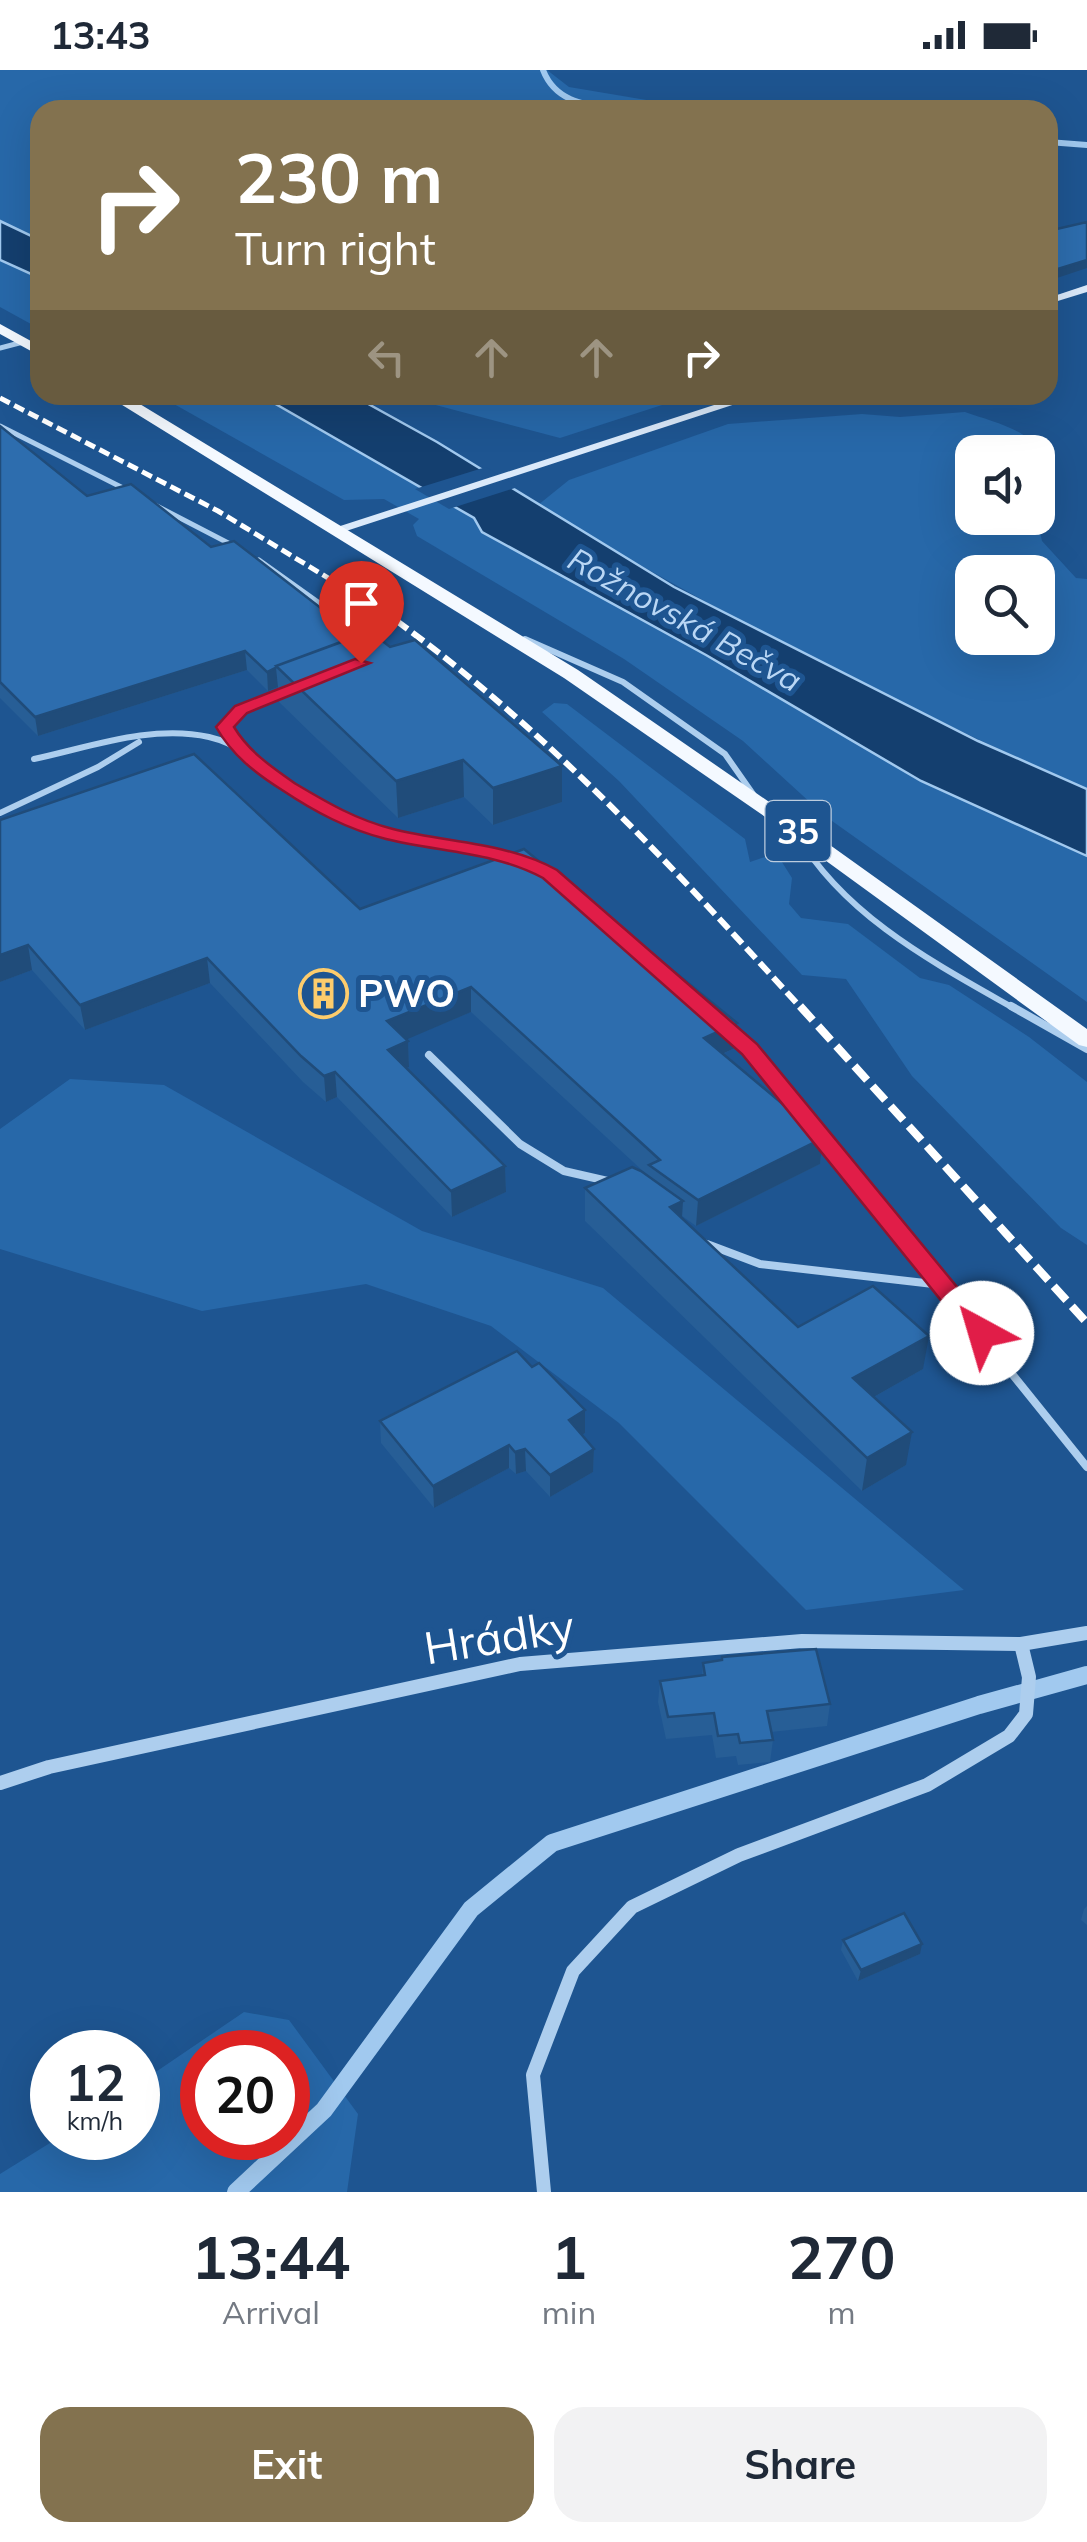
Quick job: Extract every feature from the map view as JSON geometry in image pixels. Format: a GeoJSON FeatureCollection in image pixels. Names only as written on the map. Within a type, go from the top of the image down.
{"type":"FeatureCollection","features":[{"type":"Feature","properties":{"kind":"main road"},"geometry":{"type":"LineString","coordinates":[[0,328],[30,346]]}},
{"type":"Feature","properties":{"kind":"main road","name":"35"},"geometry":{"type":"LineString","coordinates":[[131,405],[504,630],[762,805],[1087,1040]]}},
{"type":"Feature","properties":{"kind":"street"},"geometry":{"type":"LineString","coordinates":[[1058,298],[1087,288]]}},
{"type":"Feature","properties":{"kind":"street"},"geometry":{"type":"LineString","coordinates":[[338,530],[727,405]]}},
{"type":"Feature","properties":{"kind":"street","name":"Hrádky"},"geometry":{"type":"LineString","coordinates":[[0,1783],[49,1767],[520,1664],[802,1641],[1020,1644],[1087,1633]]}},
{"type":"Feature","properties":{"kind":"street"},"geometry":{"type":"LineString","coordinates":[[544,2192],[533,2075],[572,1971],[632,1907],[739,1854],[927,1786],[1009,1736],[1026,1714],[1029,1677],[1020,1644]]}},
{"type":"Feature","properties":{"kind":"lane"},"geometry":{"type":"LineString","coordinates":[[0,348],[23,342]]}},
{"type":"Feature","properties":{"kind":"lane"},"geometry":{"type":"LineString","coordinates":[[0,426],[128,491]]}},
{"type":"Feature","properties":{"kind":"lane"},"geometry":{"type":"LineString","coordinates":[[146,500],[251,555],[360,632],[370,650]]}},
{"type":"Feature","properties":{"kind":"lane"},"geometry":{"type":"LineString","coordinates":[[292,690],[241,709],[225,727],[236,746],[271,776],[333,815],[389,834],[522,859]]}},
{"type":"Feature","properties":{"kind":"lane"},"geometry":{"type":"LineString","coordinates":[[34,758],[182,734],[211,737],[236,746]]}},
{"type":"Feature","properties":{"kind":"lane"},"geometry":{"type":"LineString","coordinates":[[0,813],[98,767],[148,737]]}},
{"type":"Feature","properties":{"kind":"lane"},"geometry":{"type":"LineString","coordinates":[[795,829],[804,855],[848,899],[957,976],[1087,1049]]}},
{"type":"Feature","properties":{"kind":"lane"},"geometry":{"type":"LineString","coordinates":[[721,1024],[750,1049],[1087,1467]]}},
{"type":"Feature","properties":{"kind":"lane"},"geometry":{"type":"LineString","coordinates":[[429,1054],[520,1144],[564,1171],[620,1186]]}},
{"type":"Feature","properties":{"kind":"lane"},"geometry":{"type":"LineString","coordinates":[[700,1239],[714,1248],[763,1263],[822,1272],[908,1276],[942,1285]]}},
{"type":"Feature","properties":{"kind":"shaded area"},"geometry":{"type":"Polygon","coordinates":[[[0,70],[547,70],[569,87],[646,100],[30,100],[30,235],[0,221],[0,70]]]}},
{"type":"Feature","properties":{"kind":"shaded area"},"geometry":{"type":"Polygon","coordinates":[[[0,260],[30,274],[30,324],[0,307],[0,260]]]}},
{"type":"Feature","properties":{"kind":"shaded area"},"geometry":{"type":"Polygon","coordinates":[[[176,405],[277,405],[475,518],[482,532],[706,655],[921,781],[1087,856],[1087,1002],[825,816],[743,741],[624,659],[417,536],[413,525],[419,519],[384,499],[344,500],[176,405]]]}},
{"type":"Feature","properties":{"kind":"shaded area"},"geometry":{"type":"Polygon","coordinates":[[[436,405],[662,405],[560,438],[436,405]]]}},
{"type":"Feature","properties":{"kind":"shaded area"},"geometry":{"type":"Polygon","coordinates":[[[965,412],[1023,435],[955,435],[955,535],[1041,535],[1055,555],[955,555],[955,655],[1055,655],[1055,555],[1076,578],[1087,579],[1087,789],[808,656],[671,583],[538,505],[569,480],[728,424],[862,414],[900,417],[965,412]]]}},
{"type":"Feature","properties":{"kind":"shaded area"},"geometry":{"type":"Polygon","coordinates":[[[554,703],[567,704],[745,839],[750,862],[765,857],[780,859],[792,878],[789,904],[801,918],[848,924],[920,978],[949,985],[1029,1037],[1087,1082],[1087,1245],[1061,1228],[912,1076],[846,979],[802,975],[619,781],[542,712],[554,703]]]}},
{"type":"Feature","properties":{"kind":"shaded area"},"geometry":{"type":"Polygon","coordinates":[[[70,1079],[164,1085],[422,1231],[603,1288],[964,1590],[806,1610],[619,1423],[491,1326],[366,1284],[202,1311],[0,1249],[0,1129],[70,1079]]]}},
{"type":"Feature","properties":{"kind":"shaded area"},"geometry":{"type":"Polygon","coordinates":[[[244,2012],[289,2020],[296,2030],[218,2030],[244,2012]]]}},
{"type":"Feature","properties":{"kind":"shaded area"},"geometry":{"type":"Polygon","coordinates":[[[310,2049],[358,2114],[347,2192],[0,2192],[0,2174],[30,2155],[30,2160],[160,2160],[160,2069],[180,2055],[180,2160],[310,2160],[310,2049]]]}},
{"type":"Feature","properties":{"kind":"water"},"geometry":{"type":"Polygon","coordinates":[[[0,221],[30,235],[30,274],[0,260],[0,221]]]}},
{"type":"Feature","properties":{"kind":"water","name":"Rožnovská Bečva"},"geometry":{"type":"Polygon","coordinates":[[[277,405],[370,405],[674,587],[978,741],[1087,789],[1087,856],[921,781],[706,655],[482,532],[474,518],[277,405]]]}},
{"type":"Feature","properties":{"kind":"pier"},"geometry":{"type":"Polygon","coordinates":[[[486,467],[518,487],[449,509],[415,489],[486,467]]]}},
{"type":"Feature","properties":{"kind":"building"},"geometry":{"type":"Polygon","coordinates":[[[1087,222],[1087,260],[1058,269],[1058,229],[1087,222]]]}},
{"type":"Feature","properties":{"kind":"building"},"geometry":{"type":"Polygon","coordinates":[[[0,426],[87,496],[131,484],[211,547],[234,541],[357,636],[267,672],[245,651],[35,717],[0,682],[0,426]]]}},
{"type":"Feature","properties":{"kind":"building"},"geometry":{"type":"Polygon","coordinates":[[[367,629],[390,647],[415,640],[562,766],[493,788],[463,760],[396,781],[276,666],[361,635],[367,629]]]}},
{"type":"Feature","properties":{"kind":"building","name":"PWO"},"geometry":{"type":"Polygon","coordinates":[[[194,754],[360,909],[524,849],[737,1023],[704,1038],[823,1138],[698,1200],[649,1165],[660,1160],[471,987],[387,1021],[408,1041],[388,1050],[505,1166],[451,1191],[335,1072],[324,1076],[301,1056],[207,958],[80,1005],[28,945],[0,955],[0,820],[194,754]]]}},
{"type":"Feature","properties":{"kind":"building"},"geometry":{"type":"Polygon","coordinates":[[[632,1167],[683,1201],[670,1207],[798,1327],[873,1286],[929,1336],[853,1378],[912,1432],[867,1458],[585,1188],[632,1167]]]}},
{"type":"Feature","properties":{"kind":"building"},"geometry":{"type":"Polygon","coordinates":[[[517,1351],[532,1367],[539,1363],[585,1410],[569,1420],[594,1449],[550,1475],[525,1449],[515,1452],[509,1445],[433,1486],[380,1421],[517,1351]]]}},
{"type":"Feature","properties":{"kind":"building"},"geometry":{"type":"Polygon","coordinates":[[[816,1649],[830,1704],[767,1711],[773,1740],[740,1743],[738,1734],[718,1736],[714,1713],[668,1717],[660,1681],[705,1675],[703,1663],[722,1657],[816,1649]]]}},
{"type":"Feature","properties":{"kind":"building"},"geometry":{"type":"Polygon","coordinates":[[[904,1913],[922,1944],[861,1970],[843,1940],[904,1913]]]}},
{"type":"Feature","properties":{"kind":"waterway"},"geometry":{"type":"LineString","coordinates":[[543,70],[556,90],[573,100]]}},
{"type":"Feature","properties":{"kind":"waterway"},"geometry":{"type":"LineString","coordinates":[[1058,143],[1087,145]]}},
{"type":"Feature","properties":{"kind":"waterway"},"geometry":{"type":"LineString","coordinates":[[236,2192],[324,2110],[471,1909],[552,1843],[979,1705],[1087,1675]]}},
{"type":"Feature","properties":{"kind":"railway"},"geometry":{"type":"LineString","coordinates":[[0,398],[218,511],[384,612]]}},
{"type":"Feature","properties":{"kind":"railway"},"geometry":{"type":"LineString","coordinates":[[380,609],[495,699],[602,797],[802,1009]]}},
{"type":"Feature","properties":{"kind":"railway"},"geometry":{"type":"LineString","coordinates":[[800,1006],[1087,1323]]}},
{"type":"Feature","properties":{"kind":"place","name":"PWO"},"geometry":{"type":"Point","coordinates":[323,993]}},
{"type":"Feature","properties":{"kind":"route"},"geometry":{"type":"LineString","coordinates":[[361,663],[241,709],[225,727],[236,746],[271,776],[333,815],[389,834],[522,859],[550,874],[750,1049],[982,1333]]}}]}
